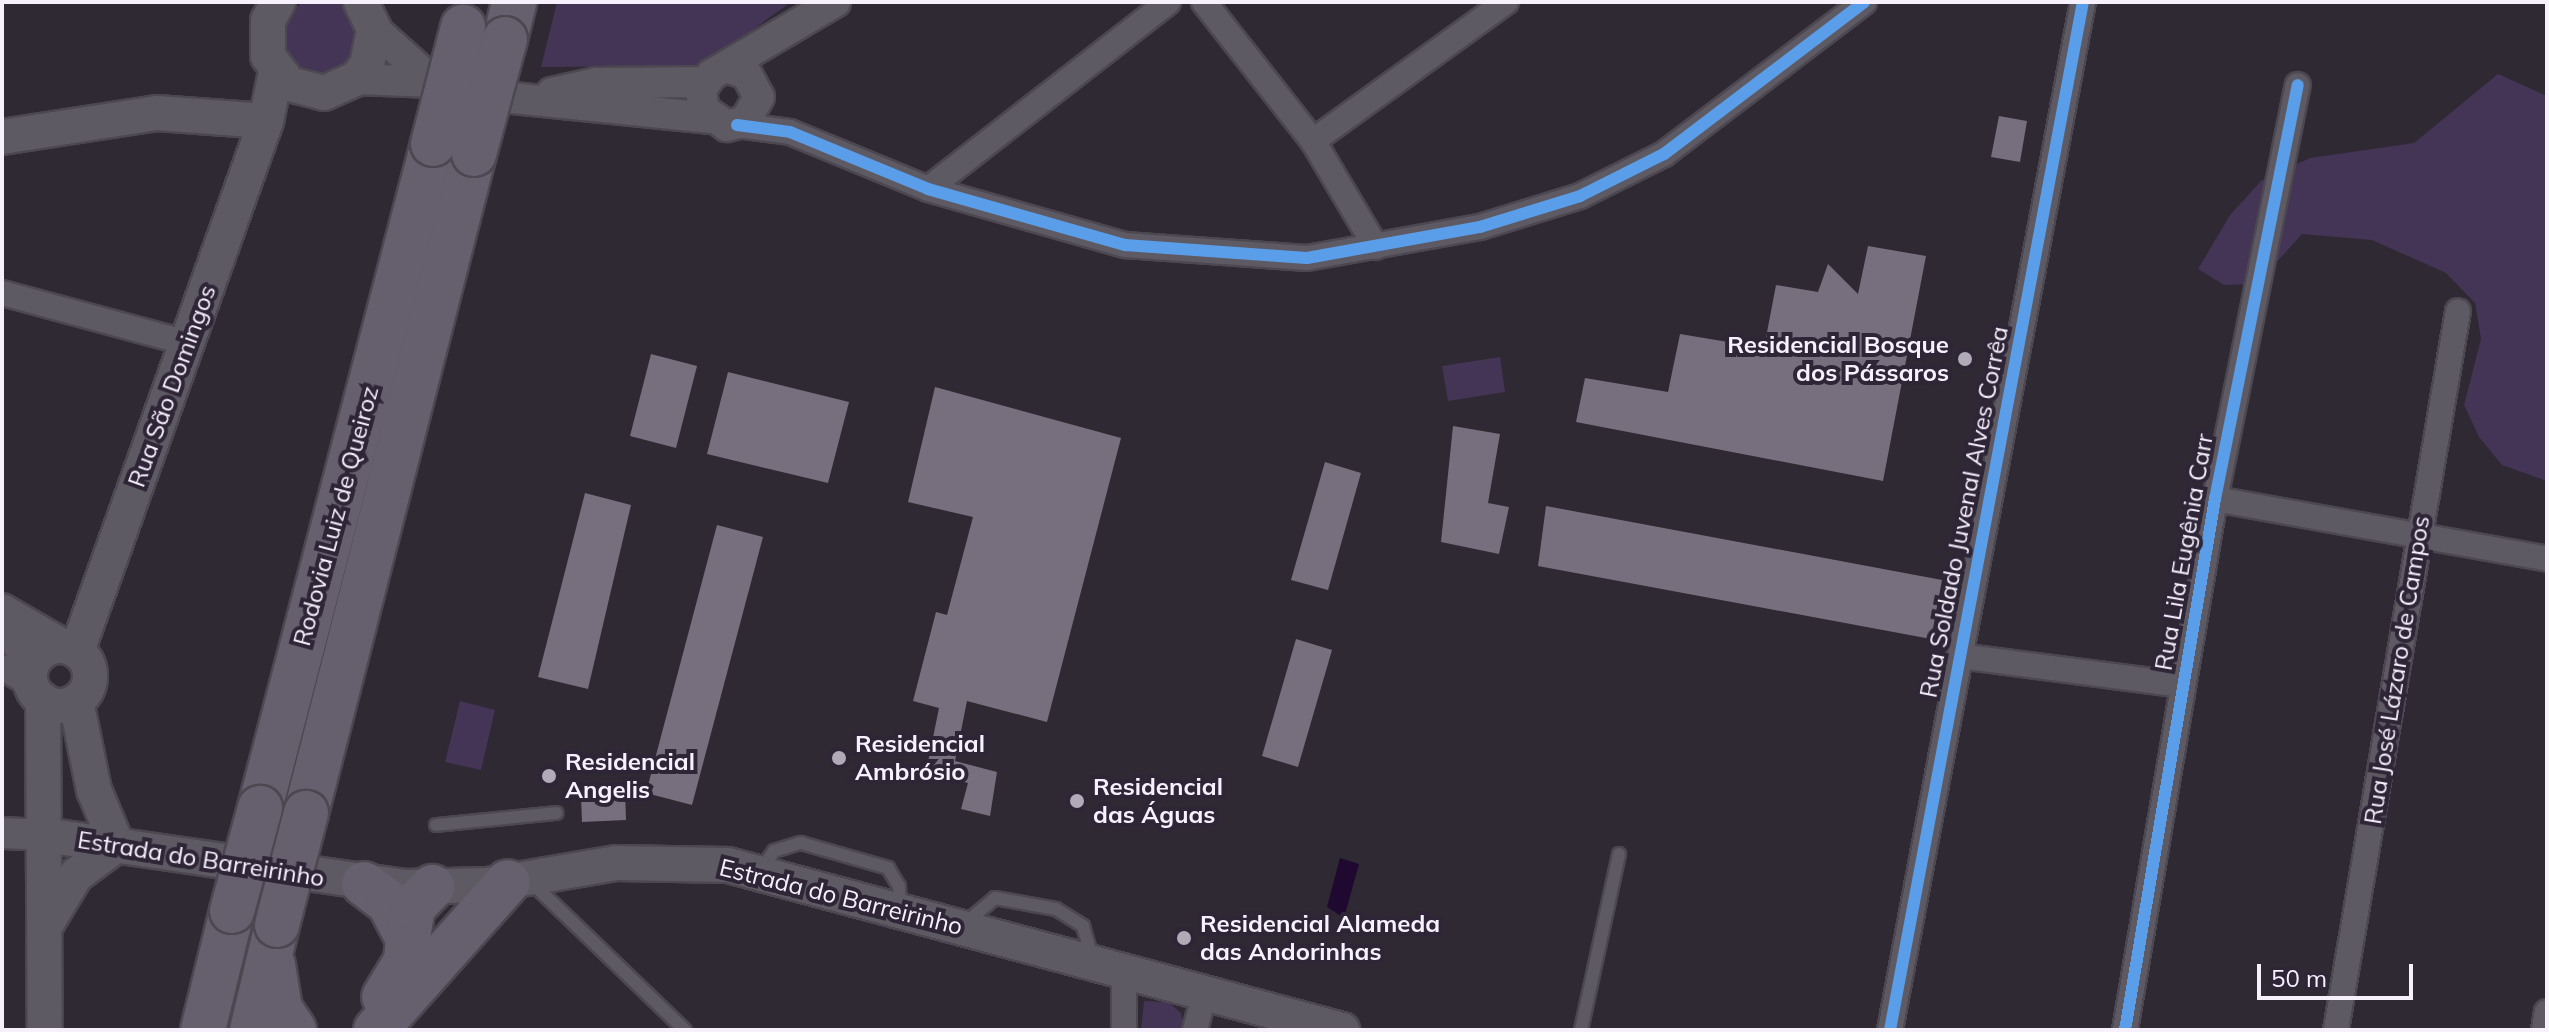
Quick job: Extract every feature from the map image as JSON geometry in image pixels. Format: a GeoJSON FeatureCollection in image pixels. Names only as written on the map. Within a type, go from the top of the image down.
{"type":"FeatureCollection","features":[{"type":"Feature","properties":{"kind":"highway","name":"Rodovia Luiz de Queiroz"},"geometry":{"type":"LineString","coordinates":[[252,1030],[306,813],[454,149],[467,15]]}},
{"type":"Feature","properties":{"kind":"highway","name":"Rodovia Luiz de Queiroz"},"geometry":{"type":"LineString","coordinates":[[203,1030],[260,808],[454,149],[510,20]]}},
{"type":"Feature","properties":{"kind":"highway"},"geometry":{"type":"LineString","coordinates":[[376,1030],[456,934],[517,880]]}},
{"type":"Feature","properties":{"kind":"highway"},"geometry":{"type":"LineString","coordinates":[[364,884],[389,903],[408,938]]}},
{"type":"Feature","properties":{"kind":"highway"},"geometry":{"type":"LineString","coordinates":[[356,1030],[397,982],[413,907],[438,887],[458,904],[456,934]]}},
{"type":"Feature","properties":{"kind":"highway"},"geometry":{"type":"LineString","coordinates":[[274,938],[280,1009],[294,1030]]}},
{"type":"Feature","properties":{"kind":"highway"},"geometry":{"type":"LineString","coordinates":[[185,1030],[220,958]]}},
{"type":"Feature","properties":{"kind":"main road"},"geometry":{"type":"LineString","coordinates":[[266,8],[268,56],[276,72],[306,91]]}},
{"type":"Feature","properties":{"kind":"main road"},"geometry":{"type":"LineString","coordinates":[[2,137],[157,113],[266,121],[306,91],[356,79],[371,56],[368,16]]}},
{"type":"Feature","properties":{"kind":"main road","name":"Rua São Domingos"},"geometry":{"type":"LineString","coordinates":[[73,649],[266,121],[276,72]]}},
{"type":"Feature","properties":{"kind":"main road"},"geometry":{"type":"LineString","coordinates":[[37,685],[90,677],[73,649],[50,647],[37,685],[47,923],[41,1028]]}},
{"type":"Feature","properties":{"kind":"main road"},"geometry":{"type":"LineString","coordinates":[[37,685],[94,790],[117,845],[76,875],[47,923]]}},
{"type":"Feature","properties":{"kind":"main road","name":"Estrada do Barreirinho"},"geometry":{"type":"LineString","coordinates":[[44,835],[364,884],[438,887],[517,880],[616,863],[728,865],[1342,1030]]}},
{"type":"Feature","properties":{"kind":"street"},"geometry":{"type":"LineString","coordinates":[[723,121],[701,100],[716,75],[797,31],[835,2]]}},
{"type":"Feature","properties":{"kind":"street"},"geometry":{"type":"LineString","coordinates":[[928,189],[1168,2]]}},
{"type":"Feature","properties":{"kind":"street"},"geometry":{"type":"LineString","coordinates":[[1204,2],[1313,141],[1376,247]]}},
{"type":"Feature","properties":{"kind":"street"},"geometry":{"type":"LineString","coordinates":[[1313,141],[1506,2]]}},
{"type":"Feature","properties":{"kind":"street"},"geometry":{"type":"LineString","coordinates":[[356,79],[433,82],[790,132],[928,189],[1125,245],[1238,257],[1307,258],[1480,227],[1580,196],[1664,154],[1838,29],[1864,2]]}},
{"type":"Feature","properties":{"kind":"street","name":"Rua Soldado Juvenal Alves Corrêa"},"geometry":{"type":"LineString","coordinates":[[1890,1030],[2083,2]]}},
{"type":"Feature","properties":{"kind":"street"},"geometry":{"type":"LineString","coordinates":[[368,16],[433,82]]}},
{"type":"Feature","properties":{"kind":"street"},"geometry":{"type":"LineString","coordinates":[[723,121],[752,114],[758,92],[797,31]]}},
{"type":"Feature","properties":{"kind":"street"},"geometry":{"type":"LineString","coordinates":[[535,98],[596,83],[746,73],[790,132]]}},
{"type":"Feature","properties":{"kind":"street","name":"Rua Lila Eugênia Carr"},"geometry":{"type":"LineString","coordinates":[[2125,1030],[2215,499],[2298,85]]}},
{"type":"Feature","properties":{"kind":"street"},"geometry":{"type":"LineString","coordinates":[[2,293],[187,343]]}},
{"type":"Feature","properties":{"kind":"street","name":"Rua José Lázaro de Campos"},"geometry":{"type":"LineString","coordinates":[[2336,1030],[2458,311]]}},
{"type":"Feature","properties":{"kind":"street"},"geometry":{"type":"LineString","coordinates":[[2215,499],[2547,559]]}},
{"type":"Feature","properties":{"kind":"street"},"geometry":{"type":"LineString","coordinates":[[2,609],[73,649]]}},
{"type":"Feature","properties":{"kind":"street"},"geometry":{"type":"LineString","coordinates":[[2,617],[37,685]]}},
{"type":"Feature","properties":{"kind":"street"},"geometry":{"type":"LineString","coordinates":[[1959,656],[2182,685]]}},
{"type":"Feature","properties":{"kind":"street"},"geometry":{"type":"LineString","coordinates":[[2,833],[44,835]]}},
{"type":"Feature","properties":{"kind":"street"},"geometry":{"type":"LineString","coordinates":[[1109,965],[1124,1030]]}},
{"type":"Feature","properties":{"kind":"street"},"geometry":{"type":"LineString","coordinates":[[1195,1030],[1205,991]]}},
{"type":"Feature","properties":{"kind":"street"},"geometry":{"type":"LineString","coordinates":[[2544,1030],[2547,1012]]}},
{"type":"Feature","properties":{"kind":"lane"},"geometry":{"type":"LineString","coordinates":[[436,825],[556,813]]}},
{"type":"Feature","properties":{"kind":"lane"},"geometry":{"type":"LineString","coordinates":[[1581,1030],[1619,854]]}},
{"type":"Feature","properties":{"kind":"lane"},"geometry":{"type":"LineString","coordinates":[[517,880],[685,1030]]}},
{"type":"Feature","properties":{"kind":"shaded area"},"geometry":{"type":"Polygon","coordinates":[[[321,-2],[336,1],[349,9],[357,22],[360,37],[357,52],[349,65],[336,73],[321,76],[306,73],[293,65],[285,52],[282,37],[285,22],[293,9],[306,1],[321,-2]]]}},
{"type":"Feature","properties":{"kind":"shaded area"},"geometry":{"type":"Polygon","coordinates":[[[557,2],[791,2],[703,66],[541,67],[557,2]]]}},
{"type":"Feature","properties":{"kind":"shaded area"},"geometry":{"type":"Polygon","coordinates":[[[2498,74],[2547,96],[2547,481],[2502,465],[2479,437],[2464,405],[2481,339],[2475,303],[2446,273],[2372,240],[2302,234],[2257,284],[2224,285],[2198,269],[2230,215],[2262,180],[2310,158],[2414,143],[2498,74]]]}},
{"type":"Feature","properties":{"kind":"shaded area"},"geometry":{"type":"Polygon","coordinates":[[[1500,357],[1505,392],[1448,401],[1442,366],[1500,357]]]}},
{"type":"Feature","properties":{"kind":"shaded area"},"geometry":{"type":"Polygon","coordinates":[[[460,701],[495,710],[481,770],[445,762],[460,701]]]}},
{"type":"Feature","properties":{"kind":"shaded area"},"geometry":{"type":"Polygon","coordinates":[[[1340,858],[1359,864],[1344,918],[1327,907],[1340,858]]]}},
{"type":"Feature","properties":{"kind":"shaded area"},"geometry":{"type":"Polygon","coordinates":[[[1144,1001],[1168,1002],[1181,1013],[1185,1030],[1141,1030],[1144,1001]]]}},
{"type":"Feature","properties":{"kind":"building"},"geometry":{"type":"Polygon","coordinates":[[[1999,116],[2027,121],[2020,162],[1991,157],[1999,116]]]}},
{"type":"Feature","properties":{"kind":"building"},"geometry":{"type":"Polygon","coordinates":[[[1868,246],[1926,256],[1883,481],[1576,422],[1585,378],[1668,392],[1680,334],[1764,348],[1776,285],[1818,292],[1828,264],[1858,294],[1868,246]]]}},
{"type":"Feature","properties":{"kind":"building"},"geometry":{"type":"Polygon","coordinates":[[[651,354],[697,366],[676,448],[630,436],[651,354]]]}},
{"type":"Feature","properties":{"kind":"building"},"geometry":{"type":"Polygon","coordinates":[[[728,372],[849,402],[828,483],[707,454],[728,372]]]}},
{"type":"Feature","properties":{"kind":"building"},"geometry":{"type":"Polygon","coordinates":[[[935,387],[1121,438],[1047,722],[967,701],[955,761],[997,772],[990,816],[961,809],[968,783],[926,772],[939,708],[913,701],[936,612],[947,615],[973,517],[908,502],[935,387]]]}},
{"type":"Feature","properties":{"kind":"building"},"geometry":{"type":"Polygon","coordinates":[[[1453,426],[1500,434],[1488,503],[1509,507],[1499,554],[1441,542],[1453,426]]]}},
{"type":"Feature","properties":{"kind":"building"},"geometry":{"type":"Polygon","coordinates":[[[1325,462],[1361,473],[1328,590],[1291,580],[1325,462]]]}},
{"type":"Feature","properties":{"kind":"building"},"geometry":{"type":"Polygon","coordinates":[[[585,493],[631,505],[588,689],[538,677],[585,493]]]}},
{"type":"Feature","properties":{"kind":"building"},"geometry":{"type":"Polygon","coordinates":[[[1546,506],[1942,580],[1931,639],[1538,566],[1546,506]]]}},
{"type":"Feature","properties":{"kind":"building"},"geometry":{"type":"Polygon","coordinates":[[[717,525],[763,537],[692,805],[646,793],[717,525]]]}},
{"type":"Feature","properties":{"kind":"building"},"geometry":{"type":"Polygon","coordinates":[[[1296,639],[1332,650],[1298,767],[1262,756],[1296,639]]]}},
{"type":"Feature","properties":{"kind":"building"},"geometry":{"type":"Polygon","coordinates":[[[625,790],[626,820],[582,822],[581,797],[625,790]]]}},
{"type":"Feature","properties":{"kind":"cycle path"},"geometry":{"type":"LineString","coordinates":[[737,125],[790,132],[928,189],[1125,245],[1307,258],[1480,227],[1580,196],[1664,154],[1864,2]]}},
{"type":"Feature","properties":{"kind":"cycle path"},"geometry":{"type":"LineString","coordinates":[[1890,1030],[2083,2]]}},
{"type":"Feature","properties":{"kind":"cycle path"},"geometry":{"type":"LineString","coordinates":[[2125,1030],[2215,499],[2298,85]]}},
{"type":"Feature","properties":{"kind":"place","name":"Residencial Bosque dos Pássaros"},"geometry":{"type":"Point","coordinates":[1965,359]}},
{"type":"Feature","properties":{"kind":"place","name":"Residencial Ambrósio"},"geometry":{"type":"Point","coordinates":[839,758]}},
{"type":"Feature","properties":{"kind":"place","name":"Residencial Angelis"},"geometry":{"type":"Point","coordinates":[549,776]}},
{"type":"Feature","properties":{"kind":"place","name":"Residencial das Águas"},"geometry":{"type":"Point","coordinates":[1077,801]}},
{"type":"Feature","properties":{"kind":"place","name":"Residencial Alameda das Andorinhas"},"geometry":{"type":"Point","coordinates":[1184,938]}}]}
